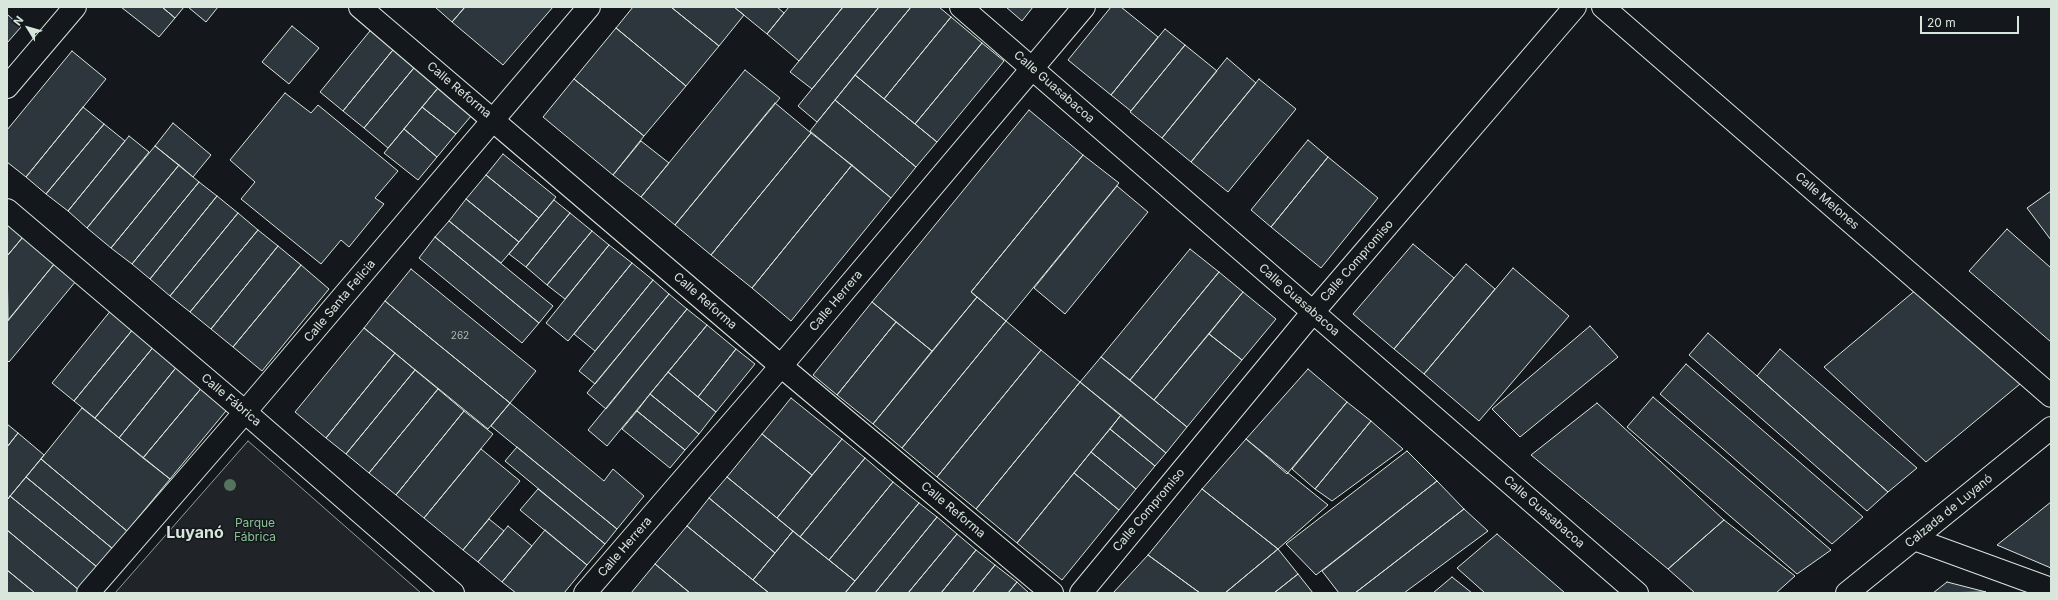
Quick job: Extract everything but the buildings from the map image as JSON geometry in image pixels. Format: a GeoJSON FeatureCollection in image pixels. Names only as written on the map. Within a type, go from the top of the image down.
{"type":"FeatureCollection","features":[{"type":"Feature","properties":{"kind":"street"},"geometry":{"type":"LineString","coordinates":[[7,87],[75,7]]}},
{"type":"Feature","properties":{"kind":"street","name":"Calle Reforma"},"geometry":{"type":"LineString","coordinates":[[360,7],[781,366],[1052,593]]}},
{"type":"Feature","properties":{"kind":"street","name":"Calle Santa Felicia"},"geometry":{"type":"LineString","coordinates":[[88,593],[245,412],[589,7]]}},
{"type":"Feature","properties":{"kind":"street","name":"Calle Guasabacoa"},"geometry":{"type":"LineString","coordinates":[[961,7],[1637,593]]}},
{"type":"Feature","properties":{"kind":"street","name":"Calle Herrera"},"geometry":{"type":"LineString","coordinates":[[585,593],[781,366],[1084,7]]}},
{"type":"Feature","properties":{"kind":"street","name":"Calle Compromiso"},"geometry":{"type":"LineString","coordinates":[[1081,593],[1313,312],[1575,7]]}},
{"type":"Feature","properties":{"kind":"street","name":"Calle Melones"},"geometry":{"type":"LineString","coordinates":[[1604,7],[2051,396]]}},
{"type":"Feature","properties":{"kind":"street","name":"Calle Fábrica"},"geometry":{"type":"LineString","coordinates":[[7,210],[245,412],[453,593]]}},
{"type":"Feature","properties":{"kind":"street","name":"Calzada de Luyanó"},"geometry":{"type":"LineString","coordinates":[[1847,593],[2051,428]]}},
{"type":"Feature","properties":{"kind":"street"},"geometry":{"type":"LineString","coordinates":[[1914,539],[2051,589]]}},
{"type":"Feature","properties":{"kind":"green space","name":"Parque Fábrica"},"geometry":{"type":"Polygon","coordinates":[[[248,441],[421,593],[115,593],[248,441]]]}},
{"type":"Feature","properties":{"kind":"district","name":"Luyanó"},"geometry":{"type":"Point","coordinates":[195,533]}}]}
